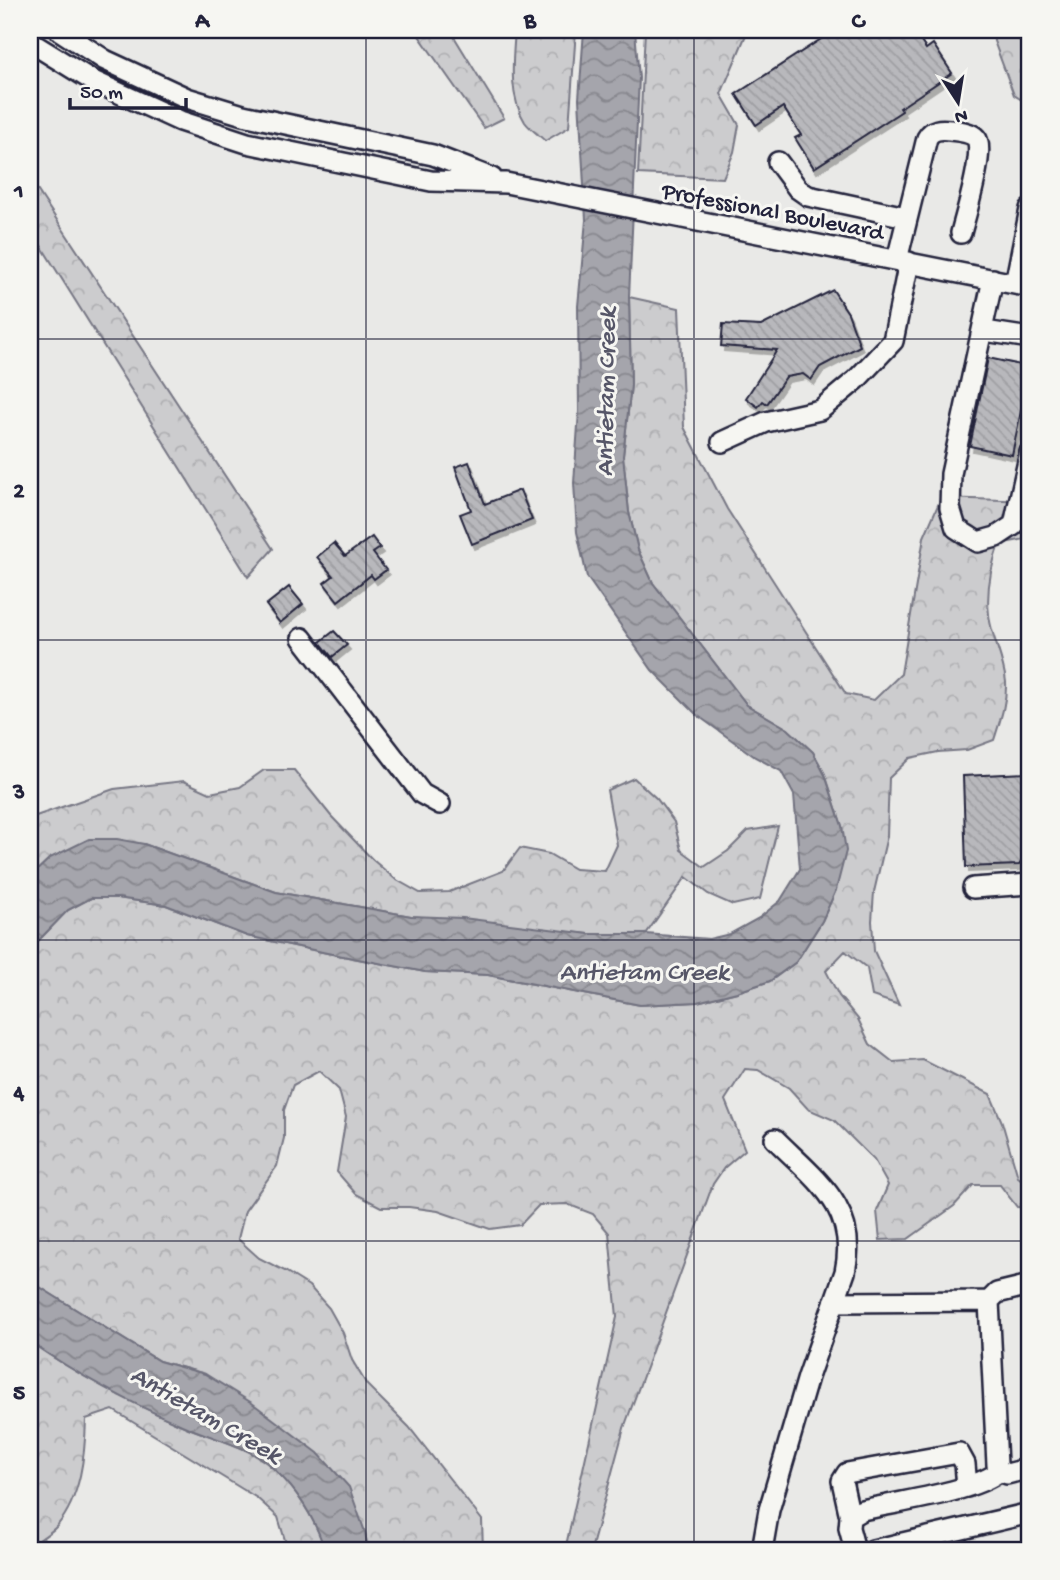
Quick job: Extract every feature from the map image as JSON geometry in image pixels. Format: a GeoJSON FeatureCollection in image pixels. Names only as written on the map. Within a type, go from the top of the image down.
{"type":"FeatureCollection","features":[{"type":"Feature","properties":{"kind":"street","name":"Professional Boulevard"},"geometry":{"type":"LineString","coordinates":[[58,30],[105,60],[187,98],[243,115],[433,155],[506,183]]}},
{"type":"Feature","properties":{"kind":"street","name":"Professional Boulevard"},"geometry":{"type":"LineString","coordinates":[[30,41],[93,80],[118,92],[180,121],[247,143],[431,181],[506,183],[1023,285]]}},
{"type":"Feature","properties":{"kind":"street"},"geometry":{"type":"LineString","coordinates":[[722,442],[766,422],[820,410],[856,380],[893,341],[906,217],[926,138],[939,129],[966,133],[975,136],[978,141],[979,157],[961,233]]}},
{"type":"Feature","properties":{"kind":"street"},"geometry":{"type":"LineString","coordinates":[[778,162],[798,189],[808,196],[906,217]]}},
{"type":"Feature","properties":{"kind":"street"},"geometry":{"type":"LineString","coordinates":[[1023,285],[1030,209]]}},
{"type":"Feature","properties":{"kind":"street"},"geometry":{"type":"LineString","coordinates":[[993,279],[951,474],[950,508],[956,528],[978,542],[996,537],[1014,525],[1030,452]]}},
{"type":"Feature","properties":{"kind":"street"},"geometry":{"type":"LineString","coordinates":[[991,332],[1030,338]]}},
{"type":"Feature","properties":{"kind":"street"},"geometry":{"type":"LineString","coordinates":[[302,638],[422,794],[440,804]]}},
{"type":"Feature","properties":{"kind":"street"},"geometry":{"type":"LineString","coordinates":[[973,888],[1030,884]]}},
{"type":"Feature","properties":{"kind":"street"},"geometry":{"type":"LineString","coordinates":[[762,1550],[769,1510],[808,1377],[849,1254],[841,1213],[828,1191],[775,1139]]}},
{"type":"Feature","properties":{"kind":"street"},"geometry":{"type":"LineString","coordinates":[[834,1302],[989,1301],[997,1293],[1030,1285]]}},
{"type":"Feature","properties":{"kind":"street"},"geometry":{"type":"LineString","coordinates":[[989,1301],[997,1465],[1000,1471],[1007,1474],[1030,1468]]}},
{"type":"Feature","properties":{"kind":"street"},"geometry":{"type":"LineString","coordinates":[[855,1550],[842,1481],[848,1473],[959,1452],[965,1464],[967,1487]]}},
{"type":"Feature","properties":{"kind":"street"},"geometry":{"type":"LineString","coordinates":[[850,1517],[862,1510],[967,1487],[989,1480],[1000,1471]]}},
{"type":"Feature","properties":{"kind":"street"},"geometry":{"type":"LineString","coordinates":[[873,1550],[1030,1513]]}},
{"type":"Feature","properties":{"kind":"green space"},"geometry":{"type":"Polygon","coordinates":[[[415,30],[450,30],[504,118],[484,128],[415,30]]]}},
{"type":"Feature","properties":{"kind":"green space"},"geometry":{"type":"Polygon","coordinates":[[[515,30],[576,30],[569,127],[545,141],[525,122],[516,100],[513,77],[515,30]]]}},
{"type":"Feature","properties":{"kind":"green space"},"geometry":{"type":"Polygon","coordinates":[[[645,30],[748,30],[721,94],[739,125],[734,152],[723,178],[638,174],[645,30]]]}},
{"type":"Feature","properties":{"kind":"green space"},"geometry":{"type":"Polygon","coordinates":[[[993,30],[1030,30],[1030,105],[1014,95],[994,41],[993,30]]]}},
{"type":"Feature","properties":{"kind":"green space"},"geometry":{"type":"Polygon","coordinates":[[[30,179],[273,549],[248,577],[30,228],[30,179]]]}},
{"type":"Feature","properties":{"kind":"green space"},"geometry":{"type":"Polygon","coordinates":[[[629,297],[679,308],[684,427],[727,509],[846,694],[874,700],[901,674],[924,537],[941,498],[1030,501],[1030,523],[1026,539],[999,544],[990,576],[990,619],[1006,682],[1001,719],[994,740],[967,750],[910,758],[889,778],[887,836],[874,892],[872,921],[874,951],[899,1005],[872,996],[867,968],[845,951],[826,971],[839,996],[858,1019],[870,1044],[893,1062],[923,1060],[990,1094],[1002,1122],[1018,1177],[1030,1186],[1030,1208],[1017,1207],[1000,1185],[973,1185],[954,1206],[908,1239],[880,1240],[877,1211],[888,1185],[874,1160],[834,1120],[808,1109],[789,1088],[758,1070],[745,1069],[725,1100],[745,1150],[724,1168],[713,1184],[624,1428],[591,1550],[565,1550],[617,1317],[609,1233],[593,1214],[567,1204],[539,1205],[520,1225],[490,1229],[438,1211],[381,1207],[356,1194],[337,1172],[346,1117],[339,1090],[319,1071],[293,1085],[284,1110],[284,1138],[277,1166],[245,1211],[238,1239],[259,1258],[309,1286],[329,1308],[343,1333],[352,1360],[367,1385],[409,1427],[482,1520],[483,1550],[368,1550],[365,1532],[205,1374],[159,1361],[30,1281],[30,952],[68,910],[91,898],[117,898],[166,905],[247,936],[327,953],[425,972],[488,975],[640,1005],[697,1002],[737,992],[770,981],[796,962],[822,921],[836,890],[842,826],[825,774],[813,752],[788,729],[747,705],[653,583],[638,550],[629,512],[623,456],[631,385],[629,297]]]}},
{"type":"Feature","properties":{"kind":"green space"},"geometry":{"type":"Polygon","coordinates":[[[264,770],[294,770],[331,816],[373,860],[395,879],[420,893],[449,892],[503,871],[520,848],[549,854],[575,869],[605,871],[617,845],[607,790],[634,778],[657,799],[674,822],[681,850],[704,867],[728,851],[748,831],[778,826],[760,899],[733,905],[708,894],[686,877],[646,934],[589,934],[411,916],[276,892],[144,844],[50,858],[30,877],[30,818],[114,789],[184,781],[210,793],[240,787],[264,770]]]}},
{"type":"Feature","properties":{"kind":"green space"},"geometry":{"type":"Polygon","coordinates":[[[30,1342],[124,1398],[238,1447],[267,1463],[302,1502],[325,1550],[288,1550],[278,1517],[257,1498],[113,1410],[86,1419],[83,1461],[72,1502],[57,1526],[30,1546],[30,1342]]]}},
{"type":"Feature","properties":{"kind":"water","name":"Antietam Creek"},"geometry":{"type":"Polygon","coordinates":[[[584,30],[635,30],[639,78],[629,297],[631,385],[623,456],[629,512],[638,550],[653,583],[747,705],[788,729],[813,752],[825,775],[842,826],[846,851],[836,890],[822,921],[796,962],[770,981],[697,1002],[640,1005],[488,975],[425,972],[327,953],[247,936],[166,905],[117,898],[91,898],[68,910],[30,952],[30,877],[50,858],[89,839],[117,839],[144,844],[276,892],[411,916],[463,918],[589,934],[646,934],[709,939],[730,934],[759,918],[780,901],[800,869],[794,795],[781,771],[755,757],[697,715],[652,670],[587,577],[577,532],[574,483],[579,411],[578,306],[586,220],[579,99],[584,30]]]}},
{"type":"Feature","properties":{"kind":"water","name":"Antietam Creek"},"geometry":{"type":"Polygon","coordinates":[[[30,1281],[159,1361],[205,1374],[252,1403],[318,1453],[349,1487],[365,1532],[368,1550],[325,1550],[302,1502],[267,1463],[238,1447],[124,1398],[30,1342],[30,1281]]]}},
{"type":"Feature","properties":{"kind":"building"},"geometry":{"type":"Polygon","coordinates":[[[835,30],[913,30],[926,49],[933,44],[952,73],[900,108],[902,111],[814,168],[795,138],[801,135],[783,107],[756,125],[736,94],[835,30]]]}},
{"type":"Feature","properties":{"kind":"building"},"geometry":{"type":"Polygon","coordinates":[[[833,290],[848,313],[860,346],[820,367],[811,380],[803,374],[786,377],[767,404],[763,401],[758,407],[746,398],[777,350],[721,346],[723,324],[761,326],[833,290]]]}},
{"type":"Feature","properties":{"kind":"building"},"geometry":{"type":"Polygon","coordinates":[[[988,358],[1030,367],[1012,455],[970,446],[988,358]]]}},
{"type":"Feature","properties":{"kind":"building"},"geometry":{"type":"Polygon","coordinates":[[[469,462],[485,504],[520,490],[532,520],[472,544],[460,514],[471,510],[455,467],[469,462]]]}},
{"type":"Feature","properties":{"kind":"building"},"geometry":{"type":"Polygon","coordinates":[[[372,537],[380,548],[373,553],[386,570],[374,579],[371,575],[338,601],[324,583],[333,576],[317,557],[334,543],[345,556],[372,537]]]}},
{"type":"Feature","properties":{"kind":"building"},"geometry":{"type":"Polygon","coordinates":[[[289,587],[303,604],[280,623],[266,605],[289,587]]]}},
{"type":"Feature","properties":{"kind":"building"},"geometry":{"type":"Polygon","coordinates":[[[334,631],[347,645],[332,657],[320,642],[334,631]]]}},
{"type":"Feature","properties":{"kind":"building"},"geometry":{"type":"Polygon","coordinates":[[[1028,773],[1030,851],[1019,865],[966,867],[963,776],[1028,773]]]}}]}
